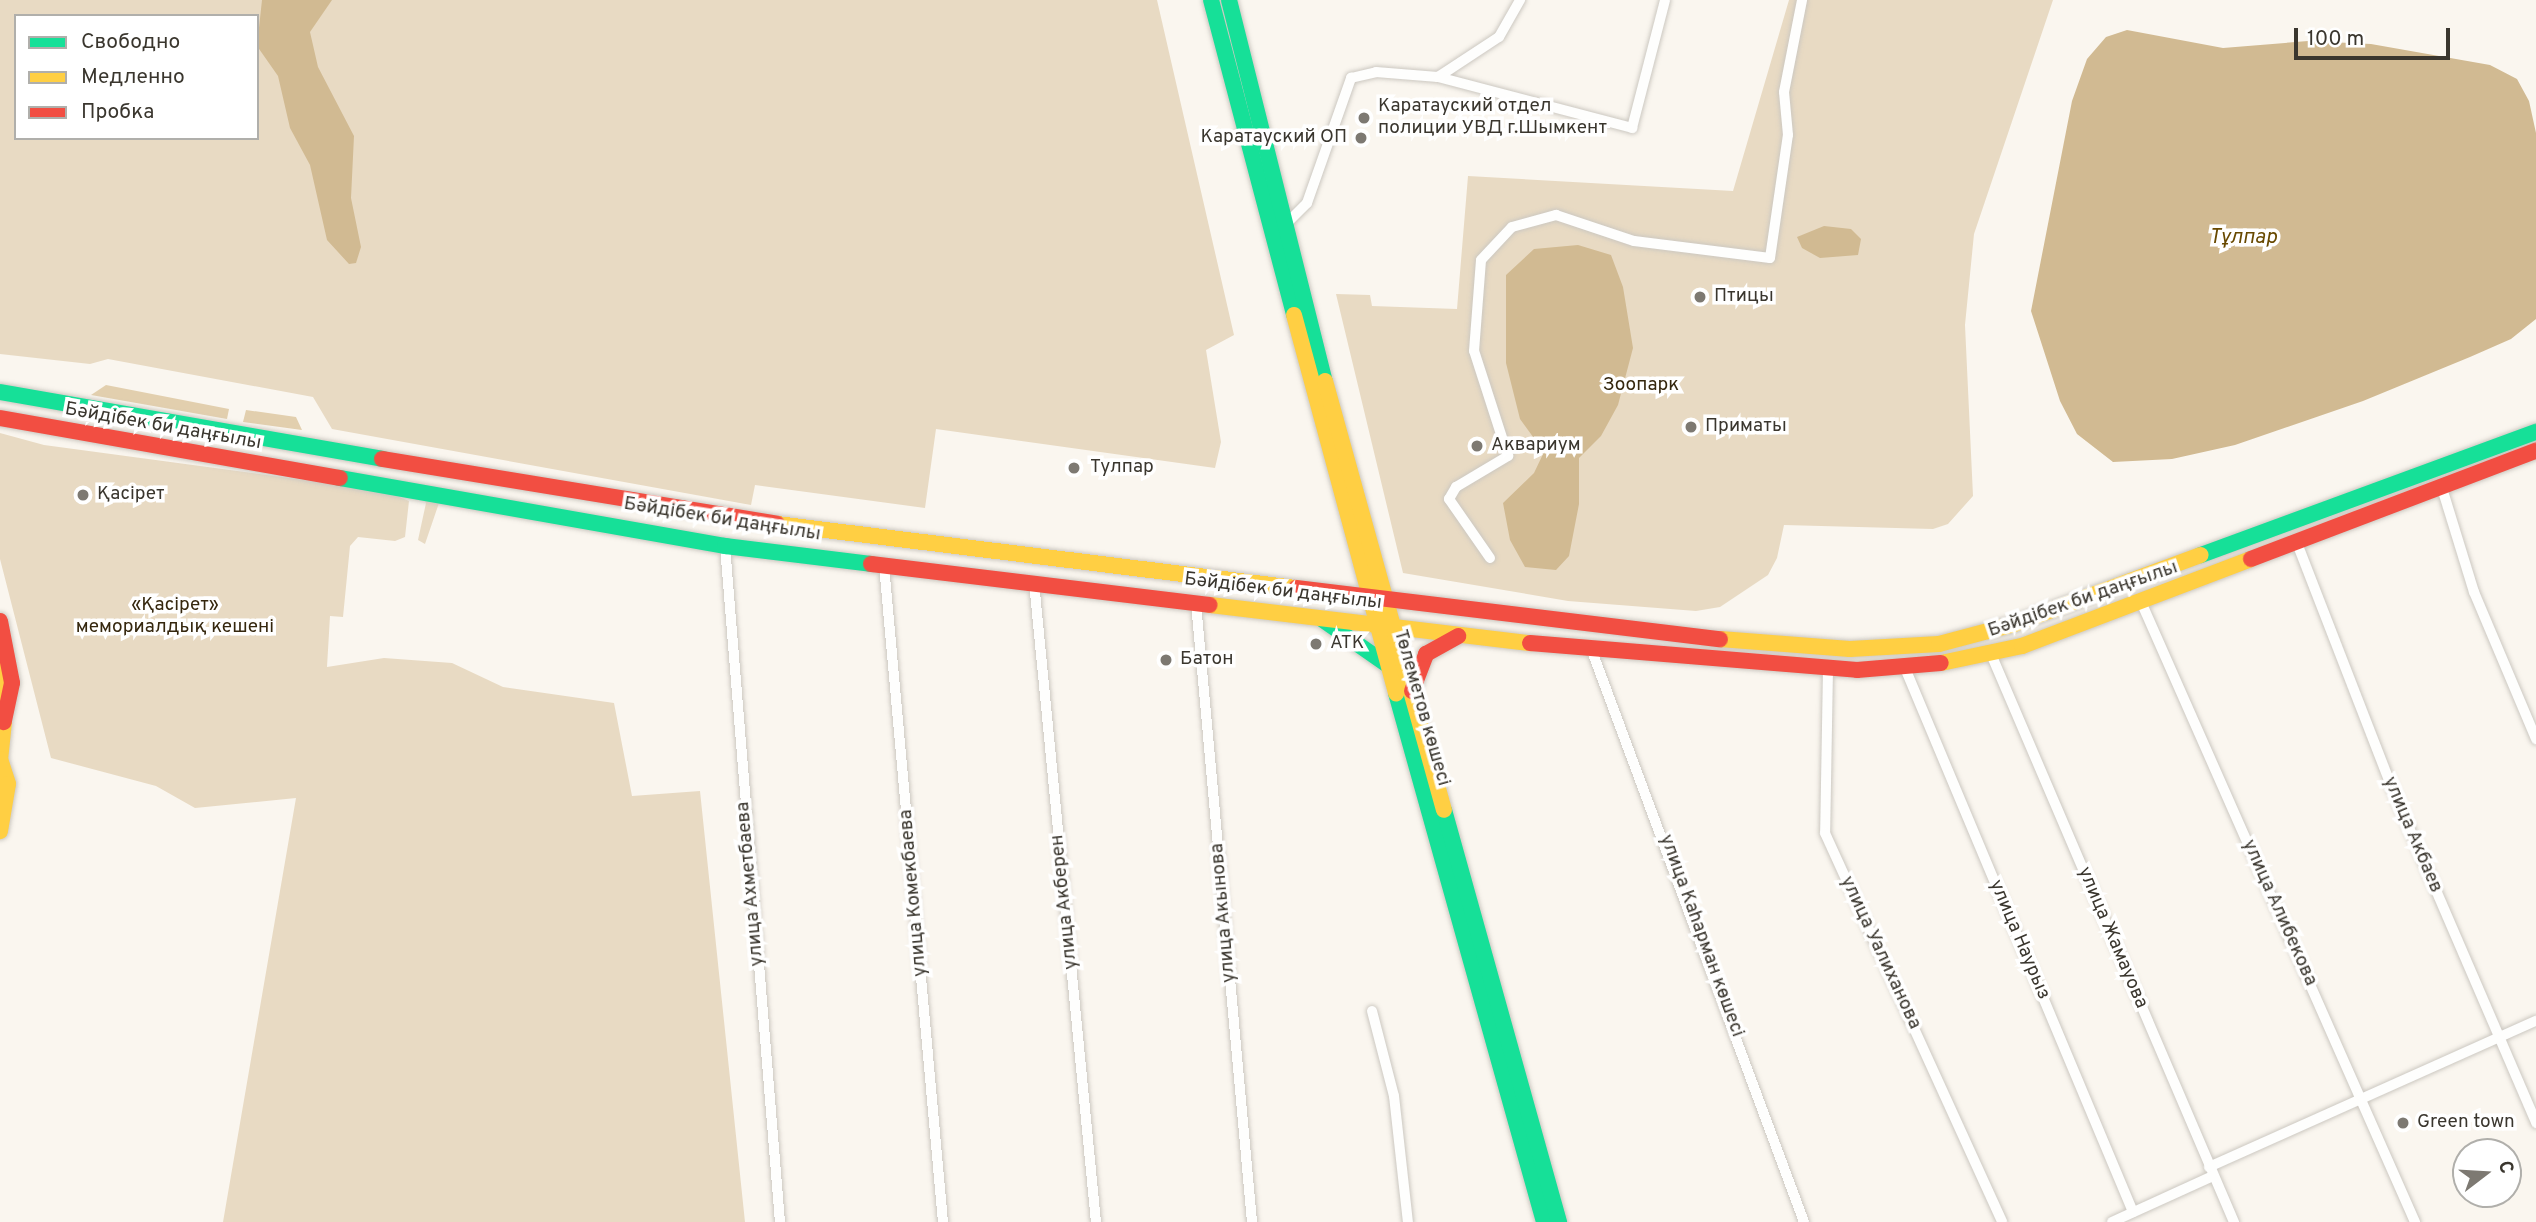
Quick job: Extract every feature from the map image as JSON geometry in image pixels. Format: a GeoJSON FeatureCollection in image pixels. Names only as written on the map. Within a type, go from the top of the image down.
{"type":"FeatureCollection","features":[{"type":"Feature","properties":{"kind":"main road","name":"Төлеметов көшесі"},"geometry":{"type":"LineString","coordinates":[[1211,0],[1368,595],[1544,1222]]}},
{"type":"Feature","properties":{"kind":"main road","name":"Төлеметов көшесі"},"geometry":{"type":"LineString","coordinates":[[1229,0],[1283,227],[1559,1222]]}},
{"type":"Feature","properties":{"kind":"main road","name":"Бәйдібек би даңғылы"},"geometry":{"type":"LineString","coordinates":[[0,392],[702,515],[1385,597],[1689,637],[1850,649],[1939,643],[2063,608],[2536,432]]}},
{"type":"Feature","properties":{"kind":"main road","name":"Бәйдібек би даңғылы"},"geometry":{"type":"LineString","coordinates":[[0,418],[725,545],[1592,651],[1828,669],[1905,667],[1991,654],[2142,604],[2536,451]]}},
{"type":"Feature","properties":{"kind":"main road"},"geometry":{"type":"LineString","coordinates":[[1105,592],[1107,564]]}},
{"type":"Feature","properties":{"kind":"main road"},"geometry":{"type":"LineString","coordinates":[[1317,617],[1387,664]]}},
{"type":"Feature","properties":{"kind":"main road"},"geometry":{"type":"LineString","coordinates":[[0,621],[12,682],[11,705],[4,722]]}},
{"type":"Feature","properties":{"kind":"main road"},"geometry":{"type":"LineString","coordinates":[[1412,691],[1426,654],[1461,635]]}},
{"type":"Feature","properties":{"kind":"main road"},"geometry":{"type":"LineString","coordinates":[[0,662],[4,722],[0,759],[8,783],[0,831]]}},
{"type":"Feature","properties":{"kind":"street"},"geometry":{"type":"LineString","coordinates":[[1438,77],[1499,37],[1520,0]]}},
{"type":"Feature","properties":{"kind":"street"},"geometry":{"type":"LineString","coordinates":[[1283,227],[1307,203],[1351,78],[1376,72],[1438,77],[1632,128],[1665,0]]}},
{"type":"Feature","properties":{"kind":"street"},"geometry":{"type":"LineString","coordinates":[[1490,558],[1449,499],[1456,487],[1508,456],[1474,351],[1482,260],[1512,228],[1556,215],[1634,241],[1770,258],[1788,135],[1784,92],[1802,0]]}},
{"type":"Feature","properties":{"kind":"street"},"geometry":{"type":"LineString","coordinates":[[2442,488],[2474,592],[2536,739]]}},
{"type":"Feature","properties":{"kind":"street","name":"улица Акбаев"},"geometry":{"type":"LineString","coordinates":[[2297,543],[2392,788],[2497,1038],[2536,1123]]}},
{"type":"Feature","properties":{"kind":"street","name":"улица Ахметбаева"},"geometry":{"type":"LineString","coordinates":[[725,545],[780,1222]]}},
{"type":"Feature","properties":{"kind":"street","name":"улица Комекбаева"},"geometry":{"type":"LineString","coordinates":[[884,565],[943,1222]]}},
{"type":"Feature","properties":{"kind":"street","name":"улица Акберен"},"geometry":{"type":"LineString","coordinates":[[1034,582],[1097,1222]]}},
{"type":"Feature","properties":{"kind":"street","name":"улица Акынова"},"geometry":{"type":"LineString","coordinates":[[1196,603],[1252,1222]]}},
{"type":"Feature","properties":{"kind":"street","name":"улица Алибекова"},"geometry":{"type":"LineString","coordinates":[[2142,604],[2415,1222]]}},
{"type":"Feature","properties":{"kind":"street","name":"улица Каһарман көшесі"},"geometry":{"type":"LineString","coordinates":[[1592,651],[1804,1222]]}},
{"type":"Feature","properties":{"kind":"street","name":"улица Жамауова"},"geometry":{"type":"LineString","coordinates":[[1991,654],[2234,1222]]}},
{"type":"Feature","properties":{"kind":"street","name":"улица Наурыз"},"geometry":{"type":"LineString","coordinates":[[1905,667],[2133,1212]]}},
{"type":"Feature","properties":{"kind":"street","name":"улица Уалиханова"},"geometry":{"type":"LineString","coordinates":[[1828,669],[1825,833],[2003,1222]]}},
{"type":"Feature","properties":{"kind":"street"},"geometry":{"type":"LineString","coordinates":[[1372,1011],[1394,1096],[1408,1222]]}},
{"type":"Feature","properties":{"kind":"street"},"geometry":{"type":"LineString","coordinates":[[2112,1222],[2361,1097],[2536,1021]]}},
{"type":"Feature","properties":{"kind":"green space"},"geometry":{"type":"Polygon","coordinates":[[[0,0],[1157,0],[1234,335],[1206,350],[1221,442],[1215,468],[936,429],[925,508],[755,485],[751,505],[332,429],[313,397],[108,359],[90,364],[0,354],[0,0]]]}},
{"type":"Feature","properties":{"kind":"green space","name":"Зоопарк"},"geometry":{"type":"Polygon","coordinates":[[[1789,0],[2053,0],[1974,234],[1965,325],[1973,496],[1948,524],[1933,529],[1784,525],[1777,558],[1768,575],[1720,607],[1696,611],[1568,601],[1403,573],[1336,294],[1370,295],[1372,306],[1457,309],[1468,176],[1733,191],[1789,0]]]}},
{"type":"Feature","properties":{"kind":"green space","name":"«Қасірет» мемориалдық кешені"},"geometry":{"type":"Polygon","coordinates":[[[0,433],[44,445],[385,491],[409,501],[405,537],[395,541],[358,537],[350,546],[343,617],[330,616],[327,667],[384,658],[452,663],[503,687],[614,703],[632,796],[700,791],[745,1222],[223,1222],[296,798],[195,808],[156,786],[51,758],[0,559],[0,433]]]}},
{"type":"Feature","properties":{"kind":"green space"},"geometry":{"type":"Polygon","coordinates":[[[423,496],[440,500],[425,544],[418,540],[426,503],[423,496]]]}},
{"type":"Feature","properties":{"kind":"shaded area"},"geometry":{"type":"Polygon","coordinates":[[[106,385],[229,409],[227,419],[91,395],[106,385]]]}},
{"type":"Feature","properties":{"kind":"shaded area"},"geometry":{"type":"Polygon","coordinates":[[[246,410],[296,417],[302,430],[243,422],[246,410]]]}},
{"type":"Feature","properties":{"kind":"water"},"geometry":{"type":"Polygon","coordinates":[[[262,0],[332,0],[310,32],[318,67],[354,136],[351,198],[361,247],[356,263],[349,264],[327,240],[310,165],[290,128],[278,76],[259,49],[262,0]]]}},
{"type":"Feature","properties":{"kind":"water","name":"Тұлпар"},"geometry":{"type":"Polygon","coordinates":[[[2127,30],[2223,48],[2308,41],[2371,44],[2490,65],[2517,79],[2529,101],[2536,133],[2536,319],[2511,339],[2470,357],[2363,401],[2235,445],[2172,459],[2113,462],[2077,434],[2060,401],[2031,311],[2072,101],[2087,59],[2106,37],[2127,30]]]}},
{"type":"Feature","properties":{"kind":"water"},"geometry":{"type":"Polygon","coordinates":[[[1824,226],[1851,229],[1861,239],[1858,255],[1820,258],[1802,248],[1797,237],[1824,226]]]}},
{"type":"Feature","properties":{"kind":"water"},"geometry":{"type":"Polygon","coordinates":[[[1578,245],[1611,255],[1623,287],[1633,348],[1618,405],[1601,436],[1579,458],[1579,504],[1569,556],[1556,570],[1525,567],[1510,540],[1503,503],[1534,473],[1544,452],[1520,419],[1506,363],[1506,275],[1534,249],[1578,245]]]}},
{"type":"Feature","properties":{"kind":"traffic: fast"},"geometry":{"type":"LineString","coordinates":[[1211,0],[1294,315]]}},
{"type":"Feature","properties":{"kind":"traffic: fast"},"geometry":{"type":"LineString","coordinates":[[1229,0],[1325,381]]}},
{"type":"Feature","properties":{"kind":"traffic: fast"},"geometry":{"type":"LineString","coordinates":[[0,392],[382,459]]}},
{"type":"Feature","properties":{"kind":"traffic: fast"},"geometry":{"type":"LineString","coordinates":[[2201,555],[2536,432]]}},
{"type":"Feature","properties":{"kind":"traffic: fast"},"geometry":{"type":"LineString","coordinates":[[340,478],[725,546],[871,564]]}},
{"type":"Feature","properties":{"kind":"traffic: fast"},"geometry":{"type":"LineString","coordinates":[[1323,620],[1386,664]]}},
{"type":"Feature","properties":{"kind":"traffic: fast"},"geometry":{"type":"LineString","coordinates":[[1396,693],[1544,1222]]}},
{"type":"Feature","properties":{"kind":"traffic: fast"},"geometry":{"type":"LineString","coordinates":[[1444,810],[1559,1222]]}},
{"type":"Feature","properties":{"kind":"traffic: slow"},"geometry":{"type":"LineString","coordinates":[[1294,315],[1396,693]]}},
{"type":"Feature","properties":{"kind":"traffic: slow"},"geometry":{"type":"LineString","coordinates":[[1325,381],[1444,810]]}},
{"type":"Feature","properties":{"kind":"traffic: slow"},"geometry":{"type":"LineString","coordinates":[[777,524],[1296,588]]}},
{"type":"Feature","properties":{"kind":"traffic: slow"},"geometry":{"type":"LineString","coordinates":[[1720,639],[1850,649],[1939,644],[2014,624],[2201,555]]}},
{"type":"Feature","properties":{"kind":"traffic: slow"},"geometry":{"type":"LineString","coordinates":[[1941,663],[2022,646],[2251,559]]}},
{"type":"Feature","properties":{"kind":"traffic: slow"},"geometry":{"type":"LineString","coordinates":[[1210,605],[1530,643]]}},
{"type":"Feature","properties":{"kind":"traffic: slow"},"geometry":{"type":"LineString","coordinates":[[0,662],[4,722],[0,759],[8,784],[0,831]]}},
{"type":"Feature","properties":{"kind":"traffic: jam"},"geometry":{"type":"LineString","coordinates":[[0,418],[340,478]]}},
{"type":"Feature","properties":{"kind":"traffic: jam"},"geometry":{"type":"LineString","coordinates":[[2251,559],[2536,451]]}},
{"type":"Feature","properties":{"kind":"traffic: jam"},"geometry":{"type":"LineString","coordinates":[[382,459],[777,524]]}},
{"type":"Feature","properties":{"kind":"traffic: jam"},"geometry":{"type":"LineString","coordinates":[[871,564],[1210,605]]}},
{"type":"Feature","properties":{"kind":"traffic: jam"},"geometry":{"type":"LineString","coordinates":[[1296,588],[1720,639]]}},
{"type":"Feature","properties":{"kind":"traffic: jam"},"geometry":{"type":"LineString","coordinates":[[0,621],[12,683],[4,722]]}},
{"type":"Feature","properties":{"kind":"traffic: jam"},"geometry":{"type":"LineString","coordinates":[[1412,691],[1426,654],[1458,636]]}},
{"type":"Feature","properties":{"kind":"traffic: jam"},"geometry":{"type":"LineString","coordinates":[[1530,643],[1857,670],[1941,663]]}},
{"type":"Feature","properties":{"kind":"place","name":"Каратауский отдел полиции УВД г.Шымкент"},"geometry":{"type":"Point","coordinates":[1364,118]}},
{"type":"Feature","properties":{"kind":"place","name":"Каратауский ОП"},"geometry":{"type":"Point","coordinates":[1361,138]}},
{"type":"Feature","properties":{"kind":"place","name":"Птицы"},"geometry":{"type":"Point","coordinates":[1700,297]}},
{"type":"Feature","properties":{"kind":"place","name":"Приматы"},"geometry":{"type":"Point","coordinates":[1691,427]}},
{"type":"Feature","properties":{"kind":"place","name":"Аквариум"},"geometry":{"type":"Point","coordinates":[1477,446]}},
{"type":"Feature","properties":{"kind":"place","name":"Тулпар"},"geometry":{"type":"Point","coordinates":[1074,468]}},
{"type":"Feature","properties":{"kind":"place","name":"Қасірет"},"geometry":{"type":"Point","coordinates":[83,495]}},
{"type":"Feature","properties":{"kind":"place","name":"АТК"},"geometry":{"type":"Point","coordinates":[1316,644]}},
{"type":"Feature","properties":{"kind":"place","name":"Батон"},"geometry":{"type":"Point","coordinates":[1166,660]}},
{"type":"Feature","properties":{"kind":"place","name":"Green town"},"geometry":{"type":"Point","coordinates":[2403,1123]}}]}
